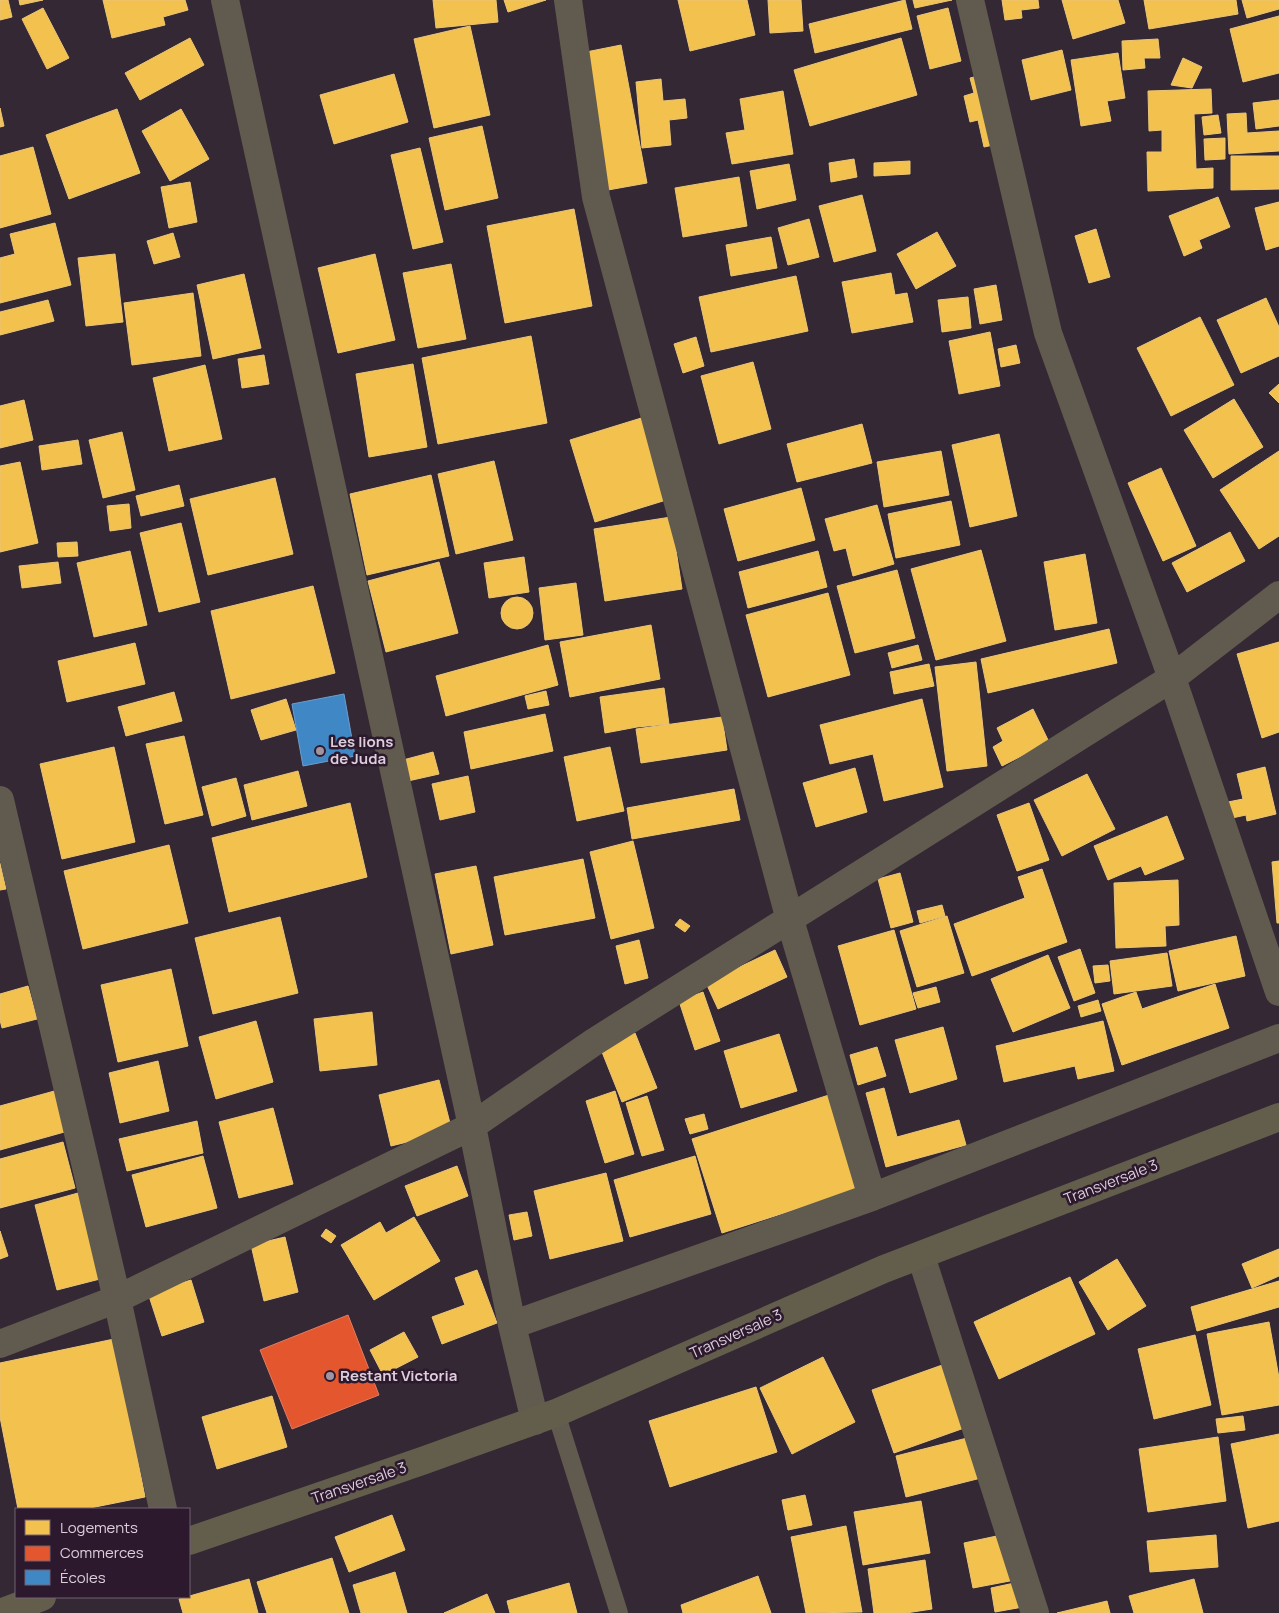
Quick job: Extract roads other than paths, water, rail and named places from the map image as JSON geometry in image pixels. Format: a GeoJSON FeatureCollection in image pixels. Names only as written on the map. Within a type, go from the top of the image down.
{"type":"FeatureCollection","features":[{"type":"Feature","properties":{"kind":"main road","name":"Transversale 3"},"geometry":{"type":"LineString","coordinates":[[190,1541],[546,1417],[884,1269],[1279,1117]]}},
{"type":"Feature","properties":{"kind":"main road"},"geometry":{"type":"LineString","coordinates":[[0,1613],[39,1598]]}},
{"type":"Feature","properties":{"kind":"street"},"geometry":{"type":"LineString","coordinates":[[225,0],[472,1126],[512,1325],[546,1417]]}},
{"type":"Feature","properties":{"kind":"street"},"geometry":{"type":"LineString","coordinates":[[568,0],[596,197],[790,920],[872,1198]]}},
{"type":"Feature","properties":{"kind":"street"},"geometry":{"type":"LineString","coordinates":[[970,0],[1048,333],[1172,678],[1279,992]]}},
{"type":"Feature","properties":{"kind":"street"},"geometry":{"type":"LineString","coordinates":[[0,1344],[117,1299],[472,1126],[594,1042],[1172,678],[1279,595]]}},
{"type":"Feature","properties":{"kind":"street"},"geometry":{"type":"LineString","coordinates":[[0,800],[117,1299],[163,1508]]}},
{"type":"Feature","properties":{"kind":"street"},"geometry":{"type":"LineString","coordinates":[[512,1325],[872,1198],[1279,1038]]}},
{"type":"Feature","properties":{"kind":"street"},"geometry":{"type":"LineString","coordinates":[[921,1256],[1035,1613]]}},
{"type":"Feature","properties":{"kind":"lane"},"geometry":{"type":"LineString","coordinates":[[546,1417],[619,1613]]}},
{"type":"Feature","properties":{"kind":"place","name":"Les lions de Juda"},"geometry":{"type":"Point","coordinates":[320,751]}},
{"type":"Feature","properties":{"kind":"place","name":"Restant Victoria"},"geometry":{"type":"Point","coordinates":[330,1376]}}]}
